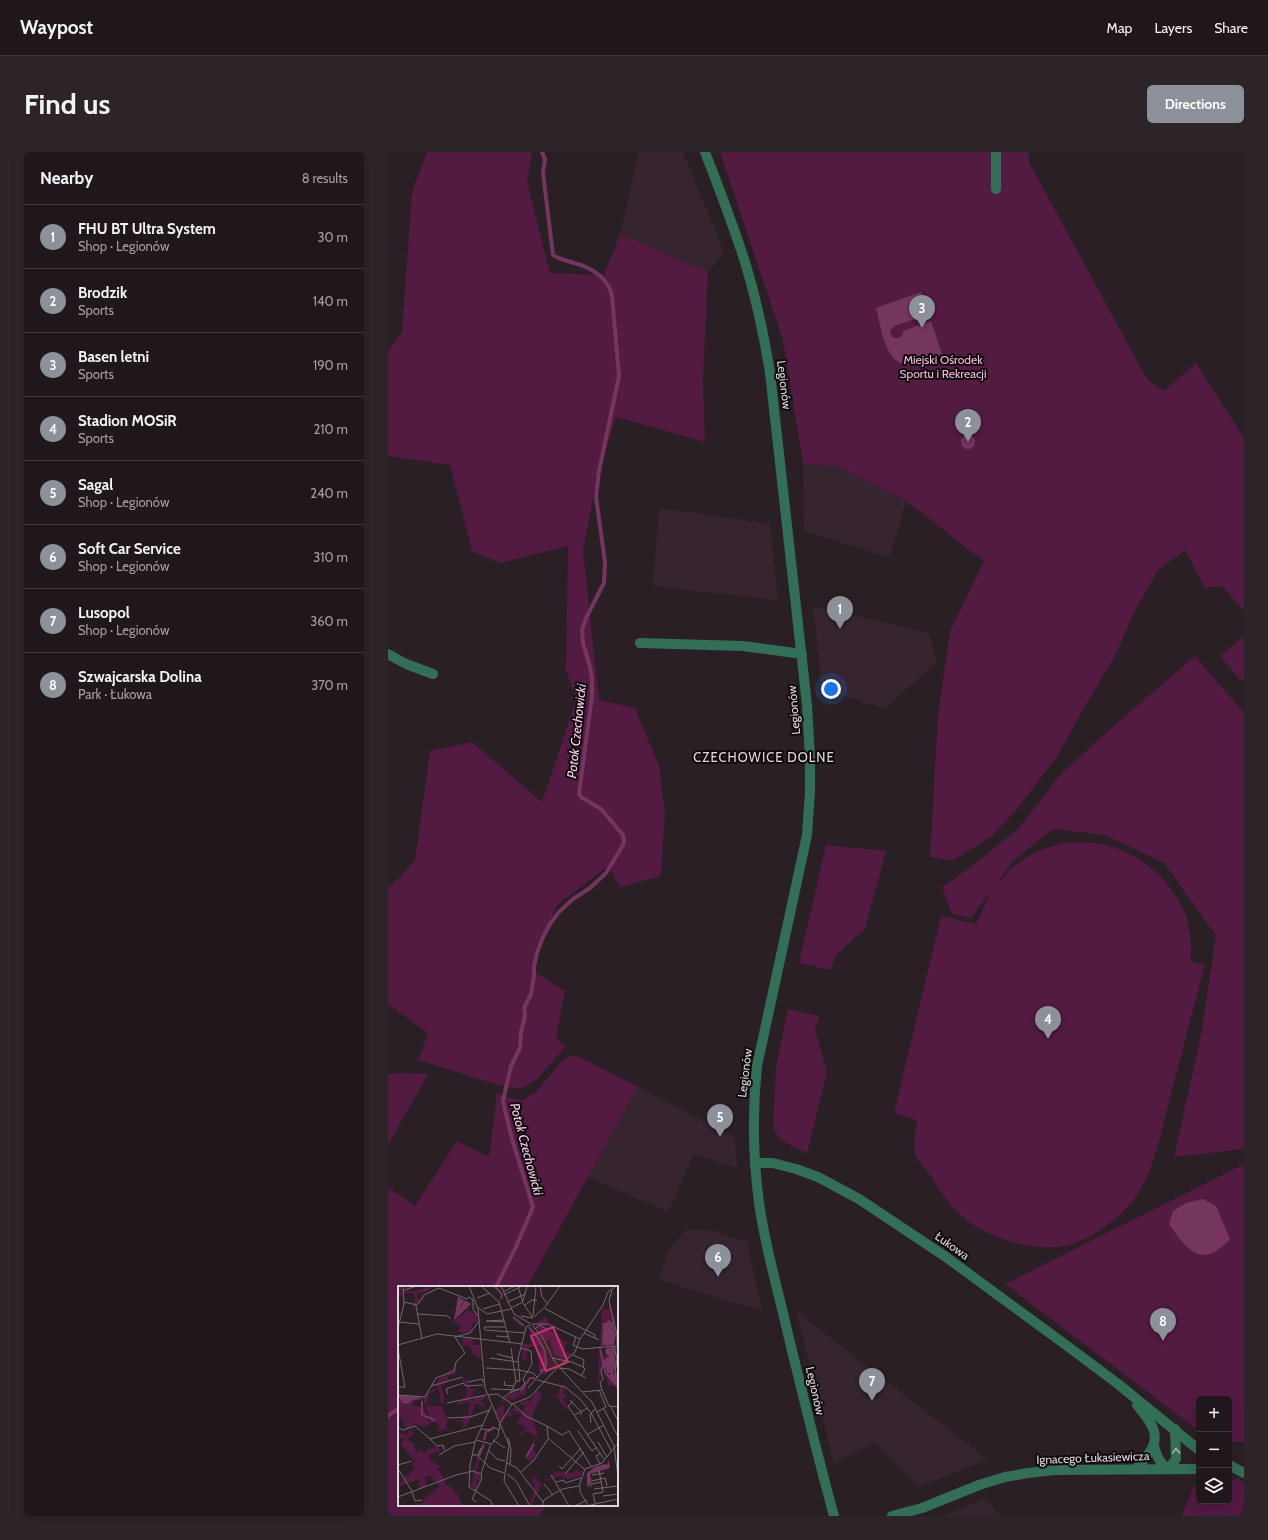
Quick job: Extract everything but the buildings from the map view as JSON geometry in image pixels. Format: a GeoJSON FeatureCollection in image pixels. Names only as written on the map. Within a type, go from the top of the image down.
{"type":"FeatureCollection","features":[{"type":"Feature","properties":{"kind":"street","name":"Legionów"},"geometry":{"type":"LineString","coordinates":[[705,152],[745,262],[756,300],[764,338],[770,373],[802,654],[810,757],[810,791],[807,835],[757,1066],[754,1098],[755,1163],[760,1210],[767,1244],[814,1444],[834,1516]]}},
{"type":"Feature","properties":{"kind":"street"},"geometry":{"type":"LineString","coordinates":[[996,152],[996,189]]}},
{"type":"Feature","properties":{"kind":"street"},"geometry":{"type":"LineString","coordinates":[[640,643],[743,646],[802,654]]}},
{"type":"Feature","properties":{"kind":"street"},"geometry":{"type":"LineString","coordinates":[[388,654],[406,664],[433,674]]}},
{"type":"Feature","properties":{"kind":"street","name":"Łukowa"},"geometry":{"type":"LineString","coordinates":[[755,1163],[773,1163],[818,1177],[859,1199],[946,1257],[1118,1384],[1196,1448]]}},
{"type":"Feature","properties":{"kind":"street","name":"Łukowa"},"geometry":{"type":"LineString","coordinates":[[1118,1384],[1149,1419],[1154,1432],[1154,1446],[1158,1459],[1163,1466],[1168,1469]]}},
{"type":"Feature","properties":{"kind":"street"},"geometry":{"type":"LineString","coordinates":[[1168,1469],[1176,1459],[1175,1430]]}},
{"type":"Feature","properties":{"kind":"street"},"geometry":{"type":"LineString","coordinates":[[1136,1469],[1154,1446]]}},
{"type":"Feature","properties":{"kind":"street","name":"Ignacego Łukasiewicza"},"geometry":{"type":"LineString","coordinates":[[892,1516],[922,1508],[972,1487],[1005,1477],[1055,1470],[1196,1469]]}},
{"type":"Feature","properties":{"kind":"street","name":"Ignacego Łukasiewicza"},"geometry":{"type":"LineString","coordinates":[[911,1516],[922,1508]]}},
{"type":"Feature","properties":{"kind":"shaded area"},"geometry":{"type":"Polygon","coordinates":[[[639,152],[683,152],[724,252],[708,272],[620,234],[639,152]]]}},
{"type":"Feature","properties":{"kind":"shaded area"},"geometry":{"type":"Polygon","coordinates":[[[921,292],[928,315],[894,326],[890,331],[891,335],[894,338],[900,338],[903,331],[931,321],[942,354],[909,365],[894,359],[889,352],[882,334],[876,308],[921,292]]]}},
{"type":"Feature","properties":{"kind":"shaded area"},"geometry":{"type":"Polygon","coordinates":[[[965,435],[971,435],[975,439],[975,445],[971,449],[965,449],[961,445],[961,439],[965,435]]]}},
{"type":"Feature","properties":{"kind":"shaded area"},"geometry":{"type":"Polygon","coordinates":[[[803,464],[840,467],[906,501],[890,558],[804,531],[803,464]]]}},
{"type":"Feature","properties":{"kind":"shaded area"},"geometry":{"type":"Polygon","coordinates":[[[659,508],[770,524],[778,600],[653,586],[659,508]]]}},
{"type":"Feature","properties":{"kind":"shaded area"},"geometry":{"type":"Polygon","coordinates":[[[813,606],[929,633],[937,662],[884,709],[822,689],[813,606]]]}},
{"type":"Feature","properties":{"kind":"shaded area"},"geometry":{"type":"Polygon","coordinates":[[[638,1087],[735,1137],[737,1168],[694,1154],[668,1212],[588,1177],[638,1087]]]}},
{"type":"Feature","properties":{"kind":"shaded area"},"geometry":{"type":"Polygon","coordinates":[[[1203,1199],[1216,1206],[1230,1239],[1218,1250],[1201,1255],[1188,1248],[1169,1224],[1173,1211],[1186,1203],[1203,1199]]]}},
{"type":"Feature","properties":{"kind":"shaded area"},"geometry":{"type":"Polygon","coordinates":[[[706,1229],[747,1242],[762,1311],[659,1280],[668,1252],[685,1230],[706,1229]]]}},
{"type":"Feature","properties":{"kind":"shaded area"},"geometry":{"type":"Polygon","coordinates":[[[796,1311],[988,1460],[919,1486],[875,1442],[834,1464],[796,1311]]]}},
{"type":"Feature","properties":{"kind":"shaded area"},"geometry":{"type":"Polygon","coordinates":[[[985,1498],[1001,1516],[943,1516],[985,1498]]]}},
{"type":"Feature","properties":{"kind":"green space"},"geometry":{"type":"Polygon","coordinates":[[[427,152],[532,152],[527,181],[550,273],[604,275],[620,234],[708,272],[703,378],[705,442],[616,417],[595,488],[583,550],[599,700],[635,708],[659,766],[665,813],[661,876],[620,887],[608,866],[557,905],[531,970],[565,991],[556,1038],[566,1046],[538,1078],[521,1089],[498,1085],[418,1060],[428,1033],[388,1004],[388,887],[397,880],[415,860],[430,751],[472,742],[542,802],[576,700],[566,670],[568,546],[500,563],[472,551],[450,465],[388,456],[388,351],[402,332],[412,192],[427,152]]]}},
{"type":"Feature","properties":{"kind":"green space","name":"Miejski Ośrodek Sportu i Rekreacji"},"geometry":{"type":"Polygon","coordinates":[[[720,152],[1028,152],[1030,164],[1147,379],[1164,391],[1196,363],[1244,438],[1244,611],[1222,586],[1205,588],[1185,550],[1158,570],[1135,611],[1114,658],[1058,755],[1018,808],[992,836],[952,861],[930,857],[938,715],[950,631],[984,561],[906,501],[840,467],[803,464],[783,340],[720,152]]]}},
{"type":"Feature","properties":{"kind":"green space"},"geometry":{"type":"Polygon","coordinates":[[[1244,636],[1244,679],[1241,681],[1220,656],[1244,636]]]}},
{"type":"Feature","properties":{"kind":"green space"},"geometry":{"type":"Polygon","coordinates":[[[1195,656],[1244,713],[1244,1149],[1174,1157],[1201,1035],[1216,936],[1164,863],[1105,835],[1053,829],[1014,860],[997,883],[1014,867],[1030,855],[1065,843],[1086,842],[1106,845],[1126,852],[1144,863],[1160,876],[1174,892],[1184,911],[1188,924],[1191,943],[1191,962],[1205,965],[1156,1151],[1147,1177],[1133,1201],[1104,1228],[1069,1245],[1056,1247],[1028,1246],[1000,1238],[974,1226],[959,1214],[916,1156],[914,1143],[917,1120],[894,1113],[941,916],[976,924],[991,891],[971,918],[952,914],[942,887],[972,866],[1019,828],[1060,775],[1195,656]]]}},
{"type":"Feature","properties":{"kind":"green space"},"geometry":{"type":"Polygon","coordinates":[[[826,845],[886,851],[865,929],[836,955],[831,970],[799,963],[826,845]]]}},
{"type":"Feature","properties":{"kind":"green space"},"geometry":{"type":"Polygon","coordinates":[[[788,1009],[819,1016],[815,1029],[827,1072],[807,1153],[782,1140],[775,1132],[773,1127],[776,1066],[788,1009]]]}},
{"type":"Feature","properties":{"kind":"green space"},"geometry":{"type":"Polygon","coordinates":[[[570,1056],[580,1057],[638,1087],[528,1286],[398,1286],[398,1506],[545,1506],[539,1516],[388,1516],[388,1187],[415,1206],[457,1141],[489,1157],[497,1093],[510,1098],[523,1100],[536,1092],[559,1064],[570,1056]]]}},
{"type":"Feature","properties":{"kind":"green space"},"geometry":{"type":"Polygon","coordinates":[[[388,1074],[428,1074],[388,1145],[388,1074]]]}},
{"type":"Feature","properties":{"kind":"green space"},"geometry":{"type":"Polygon","coordinates":[[[1244,1164],[1244,1442],[1232,1442],[1232,1396],[1196,1396],[1196,1429],[1005,1284],[1244,1164]]]}},
{"type":"Feature","properties":{"kind":"green space"},"geometry":{"type":"Polygon","coordinates":[[[1239,1478],[1244,1484],[1244,1506],[1240,1516],[1182,1516],[1193,1487],[1196,1486],[1196,1504],[1232,1504],[1232,1479],[1239,1478]]]}},
{"type":"Feature","properties":{"kind":"waterway","name":"Potok Czechowicki"},"geometry":{"type":"LineString","coordinates":[[496,1286],[515,1249],[533,1207],[512,1139],[503,1101],[511,1066],[520,1048],[521,1032],[525,1016],[524,1008],[531,994],[537,953],[543,937],[559,912],[573,899],[590,888],[606,873],[623,845],[624,840],[623,835],[601,809],[581,797],[579,794],[592,696],[592,679],[583,643],[582,630],[586,618],[604,583],[605,562],[596,497],[599,471],[619,376],[612,296],[607,283],[597,273],[553,255],[543,173],[545,159],[542,152]]}},
{"type":"Feature","properties":{"kind":"waterway","name":"Potok Czechowicki"},"geometry":{"type":"LineString","coordinates":[[388,1416],[398,1409]]}},
{"type":"Feature","properties":{"kind":"place","name":"Basen letni"},"geometry":{"type":"Point","coordinates":[922,328]}},
{"type":"Feature","properties":{"kind":"place","name":"Brodzik"},"geometry":{"type":"Point","coordinates":[968,442]}},
{"type":"Feature","properties":{"kind":"place","name":"FHU BT Ultra System"},"geometry":{"type":"Point","coordinates":[840,629]}},
{"type":"Feature","properties":{"kind":"place","name":"Stadion MOSiR"},"geometry":{"type":"Point","coordinates":[1048,1039]}},
{"type":"Feature","properties":{"kind":"place","name":"Sagal"},"geometry":{"type":"Point","coordinates":[720,1137]}},
{"type":"Feature","properties":{"kind":"place","name":"Soft Car Service"},"geometry":{"type":"Point","coordinates":[718,1277]}},
{"type":"Feature","properties":{"kind":"place","name":"Szwajcarska Dolina"},"geometry":{"type":"Point","coordinates":[1163,1341]}},
{"type":"Feature","properties":{"kind":"place","name":"Lusopol"},"geometry":{"type":"Point","coordinates":[872,1401]}},
{"type":"Feature","properties":{"kind":"district","name":"CZECHOWICE DOLNE"},"geometry":{"type":"Point","coordinates":[764,757]}}]}
